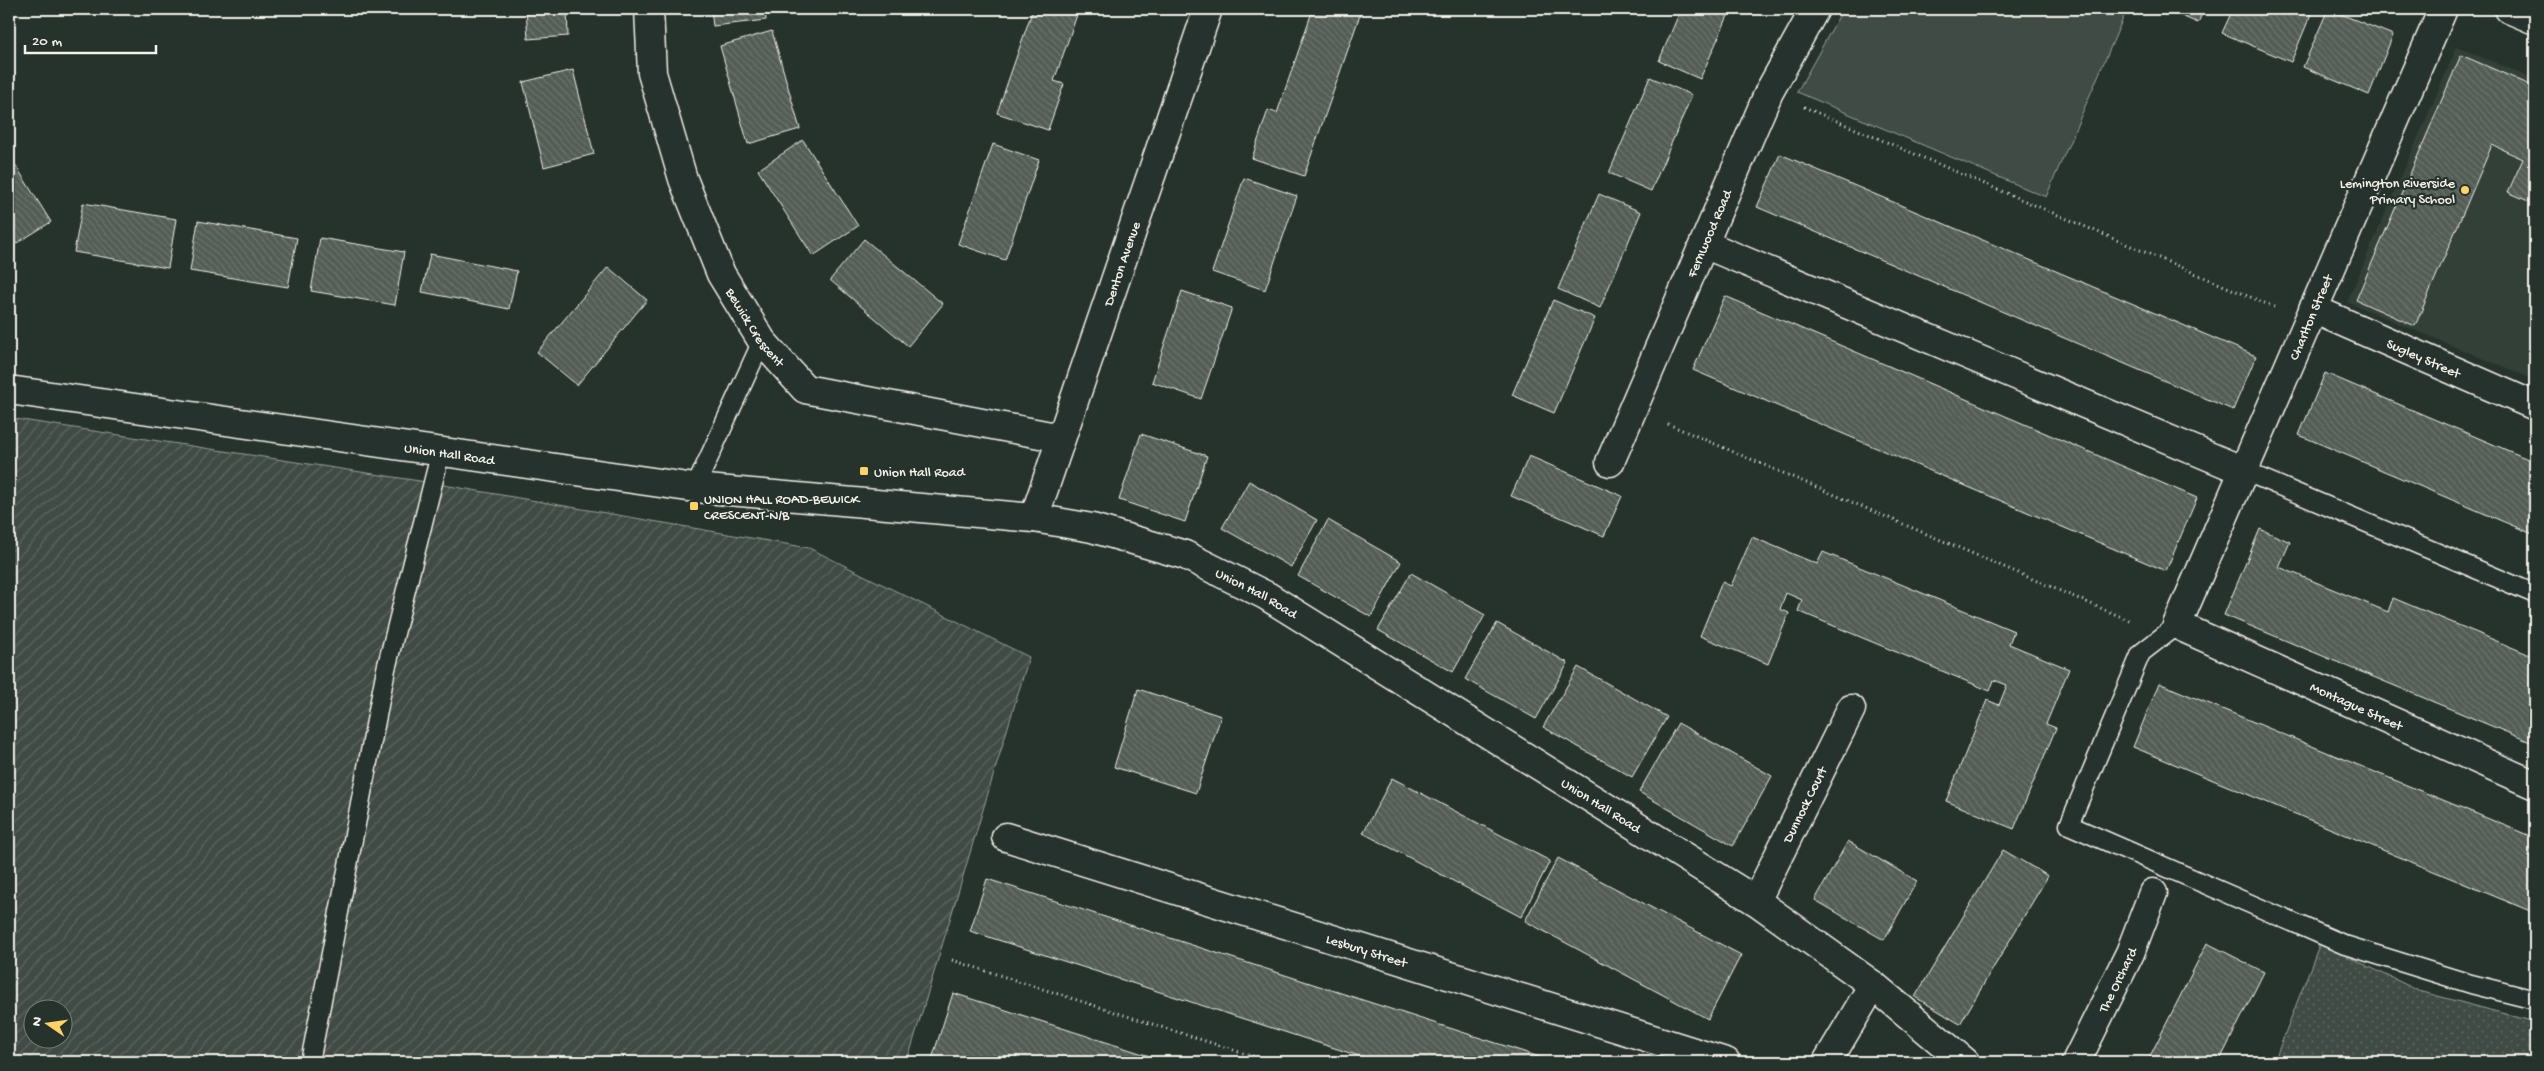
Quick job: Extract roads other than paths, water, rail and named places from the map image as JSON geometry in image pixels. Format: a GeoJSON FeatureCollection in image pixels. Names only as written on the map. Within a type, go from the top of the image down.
{"type":"FeatureCollection","features":[{"type":"Feature","properties":{"kind":"street","name":"Bewick Crescent"},"geometry":{"type":"LineString","coordinates":[[648,9],[652,73],[683,179],[721,274],[762,341],[805,389],[1061,438]]}},
{"type":"Feature","properties":{"kind":"street","name":"Denton Avenue"},"geometry":{"type":"LineString","coordinates":[[1034,518],[1208,9]]}},
{"type":"Feature","properties":{"kind":"street","name":"Fernwood Road"},"geometry":{"type":"LineString","coordinates":[[1610,462],[1769,92],[1815,9]]}},
{"type":"Feature","properties":{"kind":"street","name":"Charlton Street"},"geometry":{"type":"LineString","coordinates":[[2177,625],[2443,9]]}},
{"type":"Feature","properties":{"kind":"street"},"geometry":{"type":"LineString","coordinates":[[2509,9],[2535,20]]}},
{"type":"Feature","properties":{"kind":"street"},"geometry":{"type":"LineString","coordinates":[[1704,244],[2244,471]]}},
{"type":"Feature","properties":{"kind":"street","name":"Sugley Street"},"geometry":{"type":"LineString","coordinates":[[2313,309],[2535,406]]}},
{"type":"Feature","properties":{"kind":"street","name":"Union Hall Road"},"geometry":{"type":"LineString","coordinates":[[9,390],[696,488],[1034,518],[1092,528],[1185,555],[1267,596],[1756,901],[1873,986],[1965,1062]]}},
{"type":"Feature","properties":{"kind":"street","name":"Montague Street"},"geometry":{"type":"LineString","coordinates":[[2177,625],[2535,785]]}},
{"type":"Feature","properties":{"kind":"street","name":"Dunnock Court"},"geometry":{"type":"LineString","coordinates":[[1756,901],[1851,709]]}},
{"type":"Feature","properties":{"kind":"street","name":"Lesbury Street"},"geometry":{"type":"LineString","coordinates":[[1006,837],[1726,1062]]}},
{"type":"Feature","properties":{"kind":"street","name":"The Orchard"},"geometry":{"type":"LineString","coordinates":[[2076,1062],[2130,953],[2153,893]]}},
{"type":"Feature","properties":{"kind":"street"},"geometry":{"type":"LineString","coordinates":[[1827,1062],[1873,986]]}},
{"type":"Feature","properties":{"kind":"lane"},"geometry":{"type":"LineString","coordinates":[[696,488],[762,341]]}},
{"type":"Feature","properties":{"kind":"lane"},"geometry":{"type":"LineString","coordinates":[[310,1062],[386,668],[441,451]]}},
{"type":"Feature","properties":{"kind":"lane"},"geometry":{"type":"LineString","coordinates":[[2244,471],[2535,594]]}},
{"type":"Feature","properties":{"kind":"lane"},"geometry":{"type":"LineString","coordinates":[[2177,625],[2141,652],[2069,825],[2345,945],[2471,984],[2535,1000]]}},
{"type":"Feature","properties":{"kind":"place","name":"Lemington Riverside Primary School"},"geometry":{"type":"Point","coordinates":[2465,190]}},
{"type":"Feature","properties":{"kind":"place","name":"Union Hall Road"},"geometry":{"type":"Point","coordinates":[864,471]}},
{"type":"Feature","properties":{"kind":"place","name":"UNION HALL ROAD-BEWICK CRESCENT-N/B"},"geometry":{"type":"Point","coordinates":[694,506]}}]}
